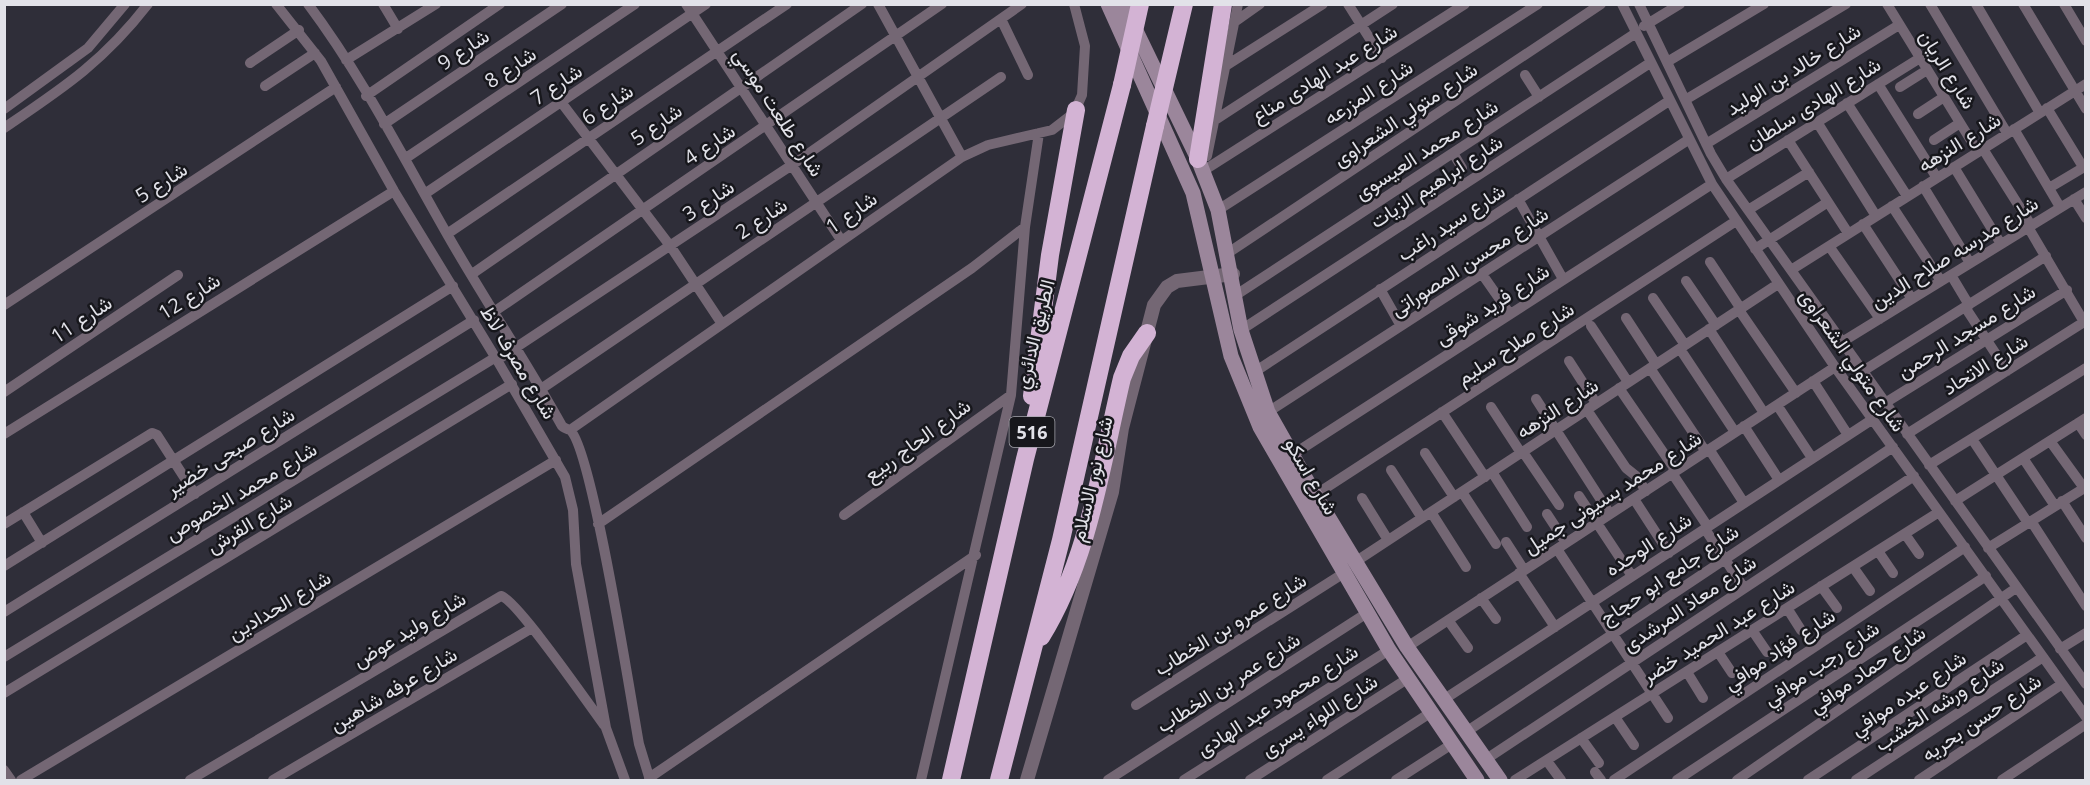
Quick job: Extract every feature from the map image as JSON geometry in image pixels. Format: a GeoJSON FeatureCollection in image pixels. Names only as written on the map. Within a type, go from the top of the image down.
{"type":"FeatureCollection","features":[{"type":"Feature","properties":{"kind":"highway","name":"الطريق الدائري"},"geometry":{"type":"LineString","coordinates":[[951,780],[1025,459],[1122,85],[1140,4]]}},
{"type":"Feature","properties":{"kind":"highway","name":"516"},"geometry":{"type":"LineString","coordinates":[[999,780],[1066,517],[1184,4]]}},
{"type":"Feature","properties":{"kind":"highway"},"geometry":{"type":"LineString","coordinates":[[1201,165],[1223,4]]}},
{"type":"Feature","properties":{"kind":"highway"},"geometry":{"type":"LineString","coordinates":[[1025,459],[1048,266],[1076,110]]}},
{"type":"Feature","properties":{"kind":"highway"},"geometry":{"type":"LineString","coordinates":[[1030,653],[1059,606],[1074,571],[1084,539],[1122,378],[1131,356],[1147,333]]}},
{"type":"Feature","properties":{"kind":"main road","name":"شارع اسكو"},"geometry":{"type":"LineString","coordinates":[[1108,4],[1179,161],[1198,210],[1231,356],[1260,427],[1349,567],[1500,780]]}},
{"type":"Feature","properties":{"kind":"main road","name":"شارع اسكو"},"geometry":{"type":"LineString","coordinates":[[1123,4],[1201,165],[1218,210],[1233,274],[1241,330],[1253,373],[1268,412],[1315,495],[1349,567],[1367,613],[1407,679],[1477,780]]}},
{"type":"Feature","properties":{"kind":"street"},"geometry":{"type":"LineString","coordinates":[[4,109],[87,48],[125,4]]}},
{"type":"Feature","properties":{"kind":"street"},"geometry":{"type":"LineString","coordinates":[[4,128],[99,60],[148,4]]}},
{"type":"Feature","properties":{"kind":"street","name":"شارع مصرف لاظ"},"geometry":{"type":"LineString","coordinates":[[276,4],[299,30],[318,57],[394,191],[474,320],[565,477],[573,510],[576,564],[606,728],[626,780]]}},
{"type":"Feature","properties":{"kind":"street","name":"شارع مصرف لاظ"},"geometry":{"type":"LineString","coordinates":[[308,4],[339,49],[406,158],[447,234],[562,426],[570,430],[589,477],[639,744],[649,779]]}},
{"type":"Feature","properties":{"kind":"street"},"geometry":{"type":"LineString","coordinates":[[383,4],[398,29]]}},
{"type":"Feature","properties":{"kind":"street"},"geometry":{"type":"LineString","coordinates":[[346,60],[398,29],[424,8],[436,4]]}},
{"type":"Feature","properties":{"kind":"street"},"geometry":{"type":"LineString","coordinates":[[366,96],[500,4]]}},
{"type":"Feature","properties":{"kind":"street","name":"شارع 9"},"geometry":{"type":"LineString","coordinates":[[384,124],[562,4]]}},
{"type":"Feature","properties":{"kind":"street","name":"شارع 8"},"geometry":{"type":"LineString","coordinates":[[406,158],[635,4]]}},
{"type":"Feature","properties":{"kind":"street","name":"شارع 7"},"geometry":{"type":"LineString","coordinates":[[426,193],[561,102],[689,9],[706,4]]}},
{"type":"Feature","properties":{"kind":"street","name":"شارع 6"},"geometry":{"type":"LineString","coordinates":[[447,234],[787,4]]}},
{"type":"Feature","properties":{"kind":"street","name":"شارع 5"},"geometry":{"type":"LineString","coordinates":[[471,274],[862,4]]}},
{"type":"Feature","properties":{"kind":"street"},"geometry":{"type":"LineString","coordinates":[[878,4],[917,79],[962,157]]}},
{"type":"Feature","properties":{"kind":"street","name":"شارع 4"},"geometry":{"type":"LineString","coordinates":[[495,311],[942,4]]}},
{"type":"Feature","properties":{"kind":"street","name":"شارع 3"},"geometry":{"type":"LineString","coordinates":[[517,349],[792,165],[1022,4]]}},
{"type":"Feature","properties":{"kind":"street"},"geometry":{"type":"LineString","coordinates":[[1074,4],[1085,46],[1082,95],[1076,110]]}},
{"type":"Feature","properties":{"kind":"street"},"geometry":{"type":"LineString","coordinates":[[1201,165],[1215,120],[1238,4]]}},
{"type":"Feature","properties":{"kind":"street"},"geometry":{"type":"LineString","coordinates":[[1236,21],[1260,4]]}},
{"type":"Feature","properties":{"kind":"street"},"geometry":{"type":"LineString","coordinates":[[1227,65],[1323,4]]}},
{"type":"Feature","properties":{"kind":"street"},"geometry":{"type":"LineString","coordinates":[[1348,4],[1382,58]]}},
{"type":"Feature","properties":{"kind":"street"},"geometry":{"type":"LineString","coordinates":[[1215,120],[1393,4]]}},
{"type":"Feature","properties":{"kind":"street","name":"شارع عبد الهادى مناع"},"geometry":{"type":"LineString","coordinates":[[1201,165],[1382,58],[1465,4]]}},
{"type":"Feature","properties":{"kind":"street","name":"شارع المزرعه"},"geometry":{"type":"LineString","coordinates":[[1218,210],[1538,4]]}},
{"type":"Feature","properties":{"kind":"street","name":"شارع متولي الشعراوى"},"geometry":{"type":"LineString","coordinates":[[1228,253],[1601,4]]}},
{"type":"Feature","properties":{"kind":"street","name":"شارع متولي الشعراوى"},"geometry":{"type":"LineString","coordinates":[[1622,4],[1688,140],[1736,221],[1836,367],[2085,717]]}},
{"type":"Feature","properties":{"kind":"street","name":"شارع متولي الشعراوى"},"geometry":{"type":"LineString","coordinates":[[1640,4],[1706,144],[1726,179],[2085,684]]}},
{"type":"Feature","properties":{"kind":"street","name":"شارع محمد العيسوى"},"geometry":{"type":"LineString","coordinates":[[1236,295],[1680,4]]}},
{"type":"Feature","properties":{"kind":"street"},"geometry":{"type":"LineString","coordinates":[[1667,62],[1764,4]]}},
{"type":"Feature","properties":{"kind":"street"},"geometry":{"type":"LineString","coordinates":[[1685,100],[1846,4]]}},
{"type":"Feature","properties":{"kind":"street","name":"شارع الريان"},"geometry":{"type":"LineString","coordinates":[[1887,4],[1960,123],[1981,150],[2030,226],[2083,319],[2082,324]]}},
{"type":"Feature","properties":{"kind":"street"},"geometry":{"type":"LineString","coordinates":[[1930,4],[2060,207]]}},
{"type":"Feature","properties":{"kind":"street"},"geometry":{"type":"LineString","coordinates":[[1976,4],[2044,111],[2084,166],[2049,188]]}},
{"type":"Feature","properties":{"kind":"street"},"geometry":{"type":"LineString","coordinates":[[2023,4],[2085,109]]}},
{"type":"Feature","properties":{"kind":"street"},"geometry":{"type":"LineString","coordinates":[[2064,4],[2085,41]]}},
{"type":"Feature","properties":{"kind":"street","name":"شارع طلعت موسي"},"geometry":{"type":"LineString","coordinates":[[689,9],[842,240]]}},
{"type":"Feature","properties":{"kind":"street"},"geometry":{"type":"LineString","coordinates":[[1001,19],[1028,75]]}},
{"type":"Feature","properties":{"kind":"street","name":"شارع خالد بن الوليد"},"geometry":{"type":"LineString","coordinates":[[1706,144],[1899,25]]}},
{"type":"Feature","properties":{"kind":"street"},"geometry":{"type":"LineString","coordinates":[[250,63],[299,30]]}},
{"type":"Feature","properties":{"kind":"street"},"geometry":{"type":"LineString","coordinates":[[265,86],[318,57],[339,49]]}},
{"type":"Feature","properties":{"kind":"street","name":"شارع الهادى سلطان"},"geometry":{"type":"LineString","coordinates":[[1726,179],[1920,58]]}},
{"type":"Feature","properties":{"kind":"street","name":"شارع ابراهيم الزيات"},"geometry":{"type":"LineString","coordinates":[[1241,330],[1650,63]]}},
{"type":"Feature","properties":{"kind":"street"},"geometry":{"type":"LineString","coordinates":[[1900,87],[1927,70]]}},
{"type":"Feature","properties":{"kind":"street"},"geometry":{"type":"LineString","coordinates":[[1525,75],[1539,97]]}},
{"type":"Feature","properties":{"kind":"street","name":"شارع 2"},"geometry":{"type":"LineString","coordinates":[[541,388],[1001,77]]}},
{"type":"Feature","properties":{"kind":"street"},"geometry":{"type":"LineString","coordinates":[[1878,84],[1936,178]]}},
{"type":"Feature","properties":{"kind":"street","name":"شارع النزهه"},"geometry":{"type":"LineString","coordinates":[[1791,270],[2085,84]]}},
{"type":"Feature","properties":{"kind":"street","name":"شارع 5"},"geometry":{"type":"LineString","coordinates":[[4,305],[336,87]]}},
{"type":"Feature","properties":{"kind":"street"},"geometry":{"type":"LineString","coordinates":[[1918,114],[1944,97]]}},
{"type":"Feature","properties":{"kind":"street","name":"شارع سيد راغب"},"geometry":{"type":"LineString","coordinates":[[1253,373],[1669,101]]}},
{"type":"Feature","properties":{"kind":"street"},"geometry":{"type":"LineString","coordinates":[[561,102],[670,247],[722,324]]}},
{"type":"Feature","properties":{"kind":"street"},"geometry":{"type":"LineString","coordinates":[[1847,103],[1907,196]]}},
{"type":"Feature","properties":{"kind":"street","name":"شارع 1"},"geometry":{"type":"LineString","coordinates":[[570,430],[962,157],[988,145],[1059,126],[1076,110]]}},
{"type":"Feature","properties":{"kind":"street"},"geometry":{"type":"LineString","coordinates":[[1817,122],[1876,216]]}},
{"type":"Feature","properties":{"kind":"street"},"geometry":{"type":"LineString","coordinates":[[1934,140],[1960,123]]}},
{"type":"Feature","properties":{"kind":"street"},"geometry":{"type":"LineString","coordinates":[[921,780],[976,555],[1011,395],[1025,227],[1039,133]]}},
{"type":"Feature","properties":{"kind":"street","name":"شارع محسن المصوراتى"},"geometry":{"type":"LineString","coordinates":[[1268,412],[1688,140]]}},
{"type":"Feature","properties":{"kind":"street"},"geometry":{"type":"LineString","coordinates":[[1788,140],[1848,233]]}},
{"type":"Feature","properties":{"kind":"street"},"geometry":{"type":"LineString","coordinates":[[1453,153],[1462,168]]}},
{"type":"Feature","properties":{"kind":"street"},"geometry":{"type":"LineString","coordinates":[[1954,167],[2001,244]]}},
{"type":"Feature","properties":{"kind":"street"},"geometry":{"type":"LineString","coordinates":[[1748,210],[1809,172]]}},
{"type":"Feature","properties":{"kind":"street","name":"شارع فريد شوقى"},"geometry":{"type":"LineString","coordinates":[[1292,455],[1712,184]]}},
{"type":"Feature","properties":{"kind":"street"},"geometry":{"type":"LineString","coordinates":[[1923,186],[1970,263]]}},
{"type":"Feature","properties":{"kind":"street","name":"شارع 12"},"geometry":{"type":"LineString","coordinates":[[4,434],[394,191]]}},
{"type":"Feature","properties":{"kind":"street","name":"شارع مدرسه صلاح الدين"},"geometry":{"type":"LineString","coordinates":[[1842,342],[2085,192]]}},
{"type":"Feature","properties":{"kind":"street"},"geometry":{"type":"LineString","coordinates":[[1518,199],[1563,279]]}},
{"type":"Feature","properties":{"kind":"street"},"geometry":{"type":"LineString","coordinates":[[2074,199],[2085,218]]}},
{"type":"Feature","properties":{"kind":"street"},"geometry":{"type":"LineString","coordinates":[[1755,249],[1828,202]]}},
{"type":"Feature","properties":{"kind":"street"},"geometry":{"type":"LineString","coordinates":[[1892,206],[1941,281]]}},
{"type":"Feature","properties":{"kind":"street","name":"شارع صلاح سليم"},"geometry":{"type":"LineString","coordinates":[[1315,495],[1736,221]]}},
{"type":"Feature","properties":{"kind":"street"},"geometry":{"type":"LineString","coordinates":[[1863,224],[1912,299]]}},
{"type":"Feature","properties":{"kind":"street"},"geometry":{"type":"LineString","coordinates":[[598,524],[972,268],[1025,227]]}},
{"type":"Feature","properties":{"kind":"street"},"geometry":{"type":"LineString","coordinates":[[1829,246],[1880,319]]}},
{"type":"Feature","properties":{"kind":"street"},"geometry":{"type":"LineString","coordinates":[[1863,372],[2046,256]]}},
{"type":"Feature","properties":{"kind":"street"},"geometry":{"type":"LineString","coordinates":[[1710,262],[1796,393]]}},
{"type":"Feature","properties":{"kind":"street","name":"شارع نور الاسلام"},"geometry":{"type":"LineString","coordinates":[[1027,780],[1112,492],[1122,429],[1154,305],[1167,287],[1177,281],[1233,274]]}},
{"type":"Feature","properties":{"kind":"street"},"geometry":{"type":"LineString","coordinates":[[1482,274],[1510,314]]}},
{"type":"Feature","properties":{"kind":"street"},"geometry":{"type":"LineString","coordinates":[[1951,274],[1967,306],[2007,371]]}},
{"type":"Feature","properties":{"kind":"street","name":"شارع 11"},"geometry":{"type":"LineString","coordinates":[[4,392],[178,275]]}},
{"type":"Feature","properties":{"kind":"street"},"geometry":{"type":"LineString","coordinates":[[1686,280],[1764,413]]}},
{"type":"Feature","properties":{"kind":"street","name":"شارع النزهه"},"geometry":{"type":"LineString","coordinates":[[1349,567],[1778,284]]}},
{"type":"Feature","properties":{"kind":"street"},"geometry":{"type":"LineString","coordinates":[[4,566],[453,286]]}},
{"type":"Feature","properties":{"kind":"street"},"geometry":{"type":"LineString","coordinates":[[1380,290],[1401,326]]}},
{"type":"Feature","properties":{"kind":"street","name":"شارع مسجد الرحمن"},"geometry":{"type":"LineString","coordinates":[[1886,403],[2067,290]]}},
{"type":"Feature","properties":{"kind":"street"},"geometry":{"type":"LineString","coordinates":[[1653,298],[1682,347],[1779,480]]}},
{"type":"Feature","properties":{"kind":"street"},"geometry":{"type":"LineString","coordinates":[[1626,318],[1653,366],[1744,503]]}},
{"type":"Feature","properties":{"kind":"street","name":"شارع صبحى خضير"},"geometry":{"type":"LineString","coordinates":[[4,612],[474,320]]}},
{"type":"Feature","properties":{"kind":"street","name":"شارع الاتحاد"},"geometry":{"type":"LineString","coordinates":[[1907,434],[2082,324]]}},
{"type":"Feature","properties":{"kind":"street"},"geometry":{"type":"LineString","coordinates":[[1591,326],[1674,472],[1744,588]]}},
{"type":"Feature","properties":{"kind":"street","name":"شارع محمد الخصوص"},"geometry":{"type":"LineString","coordinates":[[4,657],[496,358],[517,349]]}},
{"type":"Feature","properties":{"kind":"street"},"geometry":{"type":"LineString","coordinates":[[1569,361],[1626,468],[1636,476],[1646,491]]}},
{"type":"Feature","properties":{"kind":"street","name":"شارع محمد بسيونى جميل"},"geometry":{"type":"LineString","coordinates":[[1407,647],[1836,367]]}},
{"type":"Feature","properties":{"kind":"street"},"geometry":{"type":"LineString","coordinates":[[1929,465],[2085,368]]}},
{"type":"Feature","properties":{"kind":"street"},"geometry":{"type":"LineString","coordinates":[[1813,381],[1848,435]]}},
{"type":"Feature","properties":{"kind":"street","name":"شارع القرش"},"geometry":{"type":"LineString","coordinates":[[4,693],[512,384]]}},
{"type":"Feature","properties":{"kind":"street","name":"شارع الحاج ربيع"},"geometry":{"type":"LineString","coordinates":[[844,515],[1011,395]]}},
{"type":"Feature","properties":{"kind":"street"},"geometry":{"type":"LineString","coordinates":[[1536,399],[1610,514]]}},
{"type":"Feature","properties":{"kind":"street"},"geometry":{"type":"LineString","coordinates":[[1778,405],[1812,458]]}},
{"type":"Feature","properties":{"kind":"street"},"geometry":{"type":"LineString","coordinates":[[1491,407],[1559,505]]}},
{"type":"Feature","properties":{"kind":"street"},"geometry":{"type":"LineString","coordinates":[[1442,412],[1527,527]]}},
{"type":"Feature","properties":{"kind":"street","name":"شارع الوحده"},"geometry":{"type":"LineString","coordinates":[[1443,700],[1873,419]]}},
{"type":"Feature","properties":{"kind":"street"},"geometry":{"type":"LineString","coordinates":[[1955,501],[2082,421],[2085,435]]}},
{"type":"Feature","properties":{"kind":"street"},"geometry":{"type":"LineString","coordinates":[[4,524],[148,434],[158,435],[195,494]]}},
{"type":"Feature","properties":{"kind":"street"},"geometry":{"type":"LineString","coordinates":[[1972,439],[2085,606]]}},
{"type":"Feature","properties":{"kind":"street"},"geometry":{"type":"LineString","coordinates":[[1988,548],[2085,487],[2050,441]]}},
{"type":"Feature","properties":{"kind":"street","name":"شارع جامع ابو حجاج"},"geometry":{"type":"LineString","coordinates":[[1466,732],[1893,447]]}},
{"type":"Feature","properties":{"kind":"street"},"geometry":{"type":"LineString","coordinates":[[1425,453],[1501,543],[1522,572],[1555,627]]}},
{"type":"Feature","properties":{"kind":"street"},"geometry":{"type":"LineString","coordinates":[[2023,458],[2085,538]]}},
{"type":"Feature","properties":{"kind":"street","name":"شارع الحدادين"},"geometry":{"type":"LineString","coordinates":[[21,780],[556,460]]}},
{"type":"Feature","properties":{"kind":"street"},"geometry":{"type":"LineString","coordinates":[[1391,470],[1466,567]]}},
{"type":"Feature","properties":{"kind":"street","name":"شارع معاذ المرشدى"},"geometry":{"type":"LineString","coordinates":[[1485,760],[1914,476]]}},
{"type":"Feature","properties":{"kind":"street"},"geometry":{"type":"LineString","coordinates":[[1579,496],[1632,576]]}},
{"type":"Feature","properties":{"kind":"street"},"geometry":{"type":"LineString","coordinates":[[1362,498],[1388,540]]}},
{"type":"Feature","properties":{"kind":"street"},"geometry":{"type":"LineString","coordinates":[[1634,499],[1668,553]]}},
{"type":"Feature","properties":{"kind":"street"},"geometry":{"type":"LineString","coordinates":[[23,512],[42,543]]}},
{"type":"Feature","properties":{"kind":"street","name":"شارع عبد الحميد خضر"},"geometry":{"type":"LineString","coordinates":[[1515,780],[1939,512]]}},
{"type":"Feature","properties":{"kind":"street"},"geometry":{"type":"LineString","coordinates":[[1547,514],[1592,603],[1668,718]]}},
{"type":"Feature","properties":{"kind":"street"},"geometry":{"type":"LineString","coordinates":[[1905,534],[1918,555]]}},
{"type":"Feature","properties":{"kind":"street","name":"شارع فؤاد موافي"},"geometry":{"type":"LineString","coordinates":[[1614,780],[1965,547]]}},
{"type":"Feature","properties":{"kind":"street"},"geometry":{"type":"LineString","coordinates":[[1878,551],[1893,573]]}},
{"type":"Feature","properties":{"kind":"street"},"geometry":{"type":"LineString","coordinates":[[649,779],[976,555]]}},
{"type":"Feature","properties":{"kind":"street","name":"شارع عمرو بن الخطاب"},"geometry":{"type":"LineString","coordinates":[[1136,705],[1349,567]]}},
{"type":"Feature","properties":{"kind":"street"},"geometry":{"type":"LineString","coordinates":[[1853,567],[1870,591]]}},
{"type":"Feature","properties":{"kind":"street","name":"شارع رجب موافي"},"geometry":{"type":"LineString","coordinates":[[1677,780],[1986,576]]}},
{"type":"Feature","properties":{"kind":"street"},"geometry":{"type":"LineString","coordinates":[[1821,586],[1837,608]]}},
{"type":"Feature","properties":{"kind":"street","name":"شارع حماد موافي"},"geometry":{"type":"LineString","coordinates":[[1737,780],[2016,588]]}},
{"type":"Feature","properties":{"kind":"street","name":"شارع وليد عوض"},"geometry":{"type":"LineString","coordinates":[[190,780],[501,596],[507,598],[532,628],[606,728]]}},
{"type":"Feature","properties":{"kind":"street"},"geometry":{"type":"LineString","coordinates":[[1481,598],[1496,619]]}},
{"type":"Feature","properties":{"kind":"street"},"geometry":{"type":"LineString","coordinates":[[1787,608],[1801,630]]}},
{"type":"Feature","properties":{"kind":"street","name":"شارع عمر بن الخطاب"},"geometry":{"type":"LineString","coordinates":[[1108,780],[1367,613]]}},
{"type":"Feature","properties":{"kind":"street"},"geometry":{"type":"LineString","coordinates":[[1448,620],[1468,648]]}},
{"type":"Feature","properties":{"kind":"street","name":"شارع عرفه شاهين"},"geometry":{"type":"LineString","coordinates":[[273,780],[532,628]]}},
{"type":"Feature","properties":{"kind":"street"},"geometry":{"type":"LineString","coordinates":[[1752,630],[1767,652]]}},
{"type":"Feature","properties":{"kind":"street"},"geometry":{"type":"LineString","coordinates":[[2060,649],[2085,633]]}},
{"type":"Feature","properties":{"kind":"street","name":"شارع عبده موافي"},"geometry":{"type":"LineString","coordinates":[[1808,780],[2027,635]]}},
{"type":"Feature","properties":{"kind":"street","name":"شارع محمود عبد الهادى"},"geometry":{"type":"LineString","coordinates":[[1184,780],[1389,650]]}},
{"type":"Feature","properties":{"kind":"street"},"geometry":{"type":"LineString","coordinates":[[1718,652],[1732,674]]}},
{"type":"Feature","properties":{"kind":"street","name":"شارع ورشه الخشب"},"geometry":{"type":"LineString","coordinates":[[1856,780],[2043,657]]}},
{"type":"Feature","properties":{"kind":"street"},"geometry":{"type":"LineString","coordinates":[[1687,672],[1703,698]]}},
{"type":"Feature","properties":{"kind":"street","name":"شارع اللواء يسرى"},"geometry":{"type":"LineString","coordinates":[[1250,780],[1407,679]]}},
{"type":"Feature","properties":{"kind":"street","name":"شارع حسن بحريه"},"geometry":{"type":"LineString","coordinates":[[1919,780],[2062,684]]}},
{"type":"Feature","properties":{"kind":"street"},"geometry":{"type":"LineString","coordinates":[[1327,780],[1430,713]]}},
{"type":"Feature","properties":{"kind":"street"},"geometry":{"type":"LineString","coordinates":[[1615,717],[1634,746]]}},
{"type":"Feature","properties":{"kind":"street"},"geometry":{"type":"LineString","coordinates":[[2002,780],[2085,724]]}},
{"type":"Feature","properties":{"kind":"street"},"geometry":{"type":"LineString","coordinates":[[1581,738],[1598,772]]}},
{"type":"Feature","properties":{"kind":"street"},"geometry":{"type":"LineString","coordinates":[[1396,780],[1452,744]]}},
{"type":"Feature","properties":{"kind":"street"},"geometry":{"type":"LineString","coordinates":[[1546,760],[1561,780]]}},
{"type":"Feature","properties":{"kind":"street"},"geometry":{"type":"LineString","coordinates":[[4,770],[11,780]]}}]}
